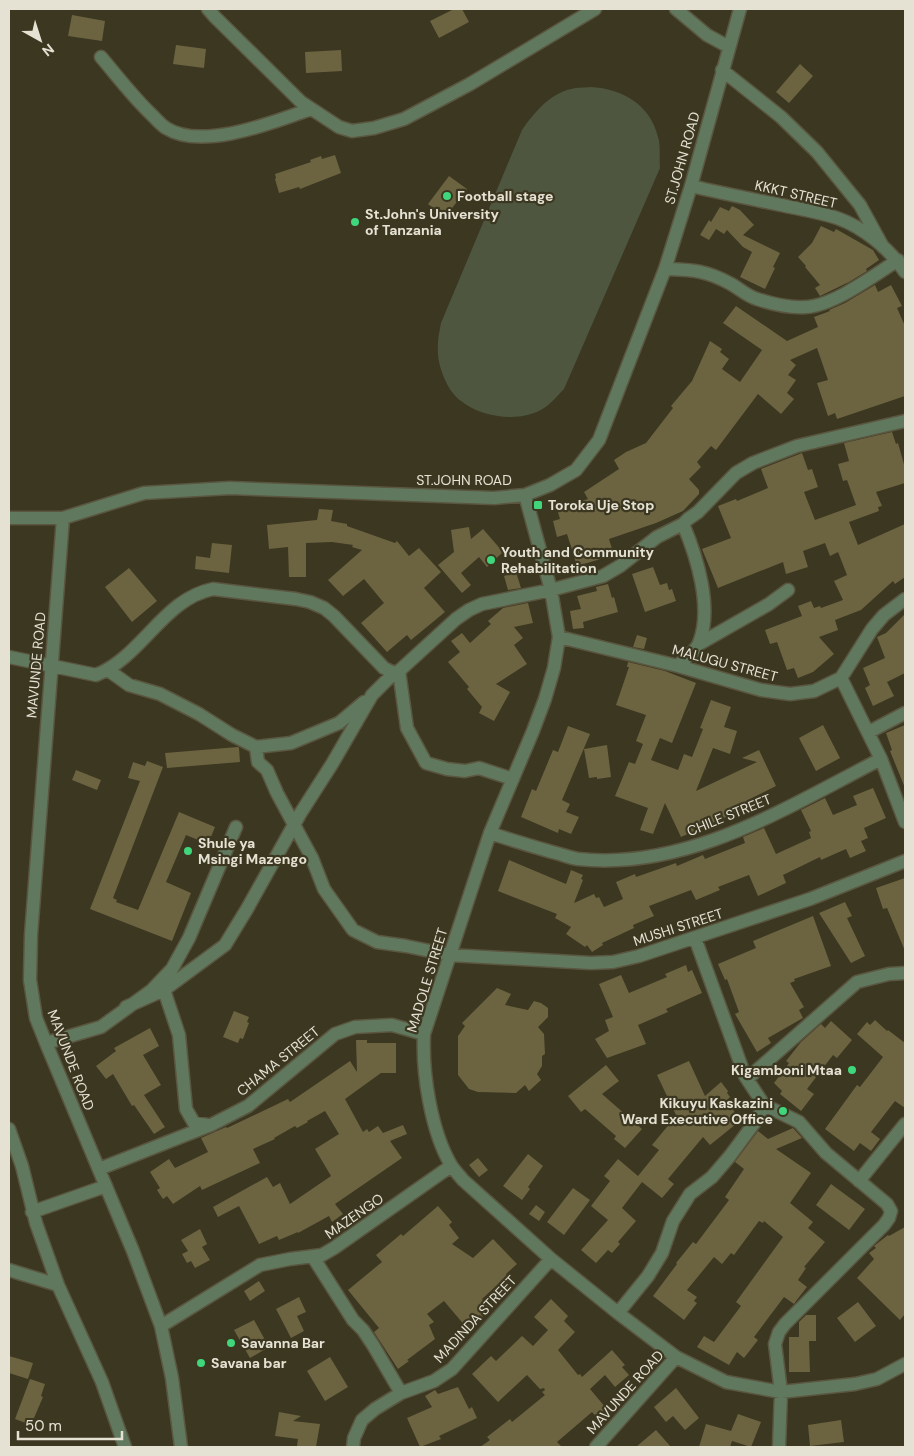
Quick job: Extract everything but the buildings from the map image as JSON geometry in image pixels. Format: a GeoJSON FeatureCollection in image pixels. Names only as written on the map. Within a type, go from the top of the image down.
{"type":"FeatureCollection","features":[{"type":"Feature","properties":{"kind":"street"},"geometry":{"type":"LineString","coordinates":[[208,9],[311,109],[339,127],[352,131],[374,128],[404,119],[470,84],[596,9]]}},
{"type":"Feature","properties":{"kind":"street"},"geometry":{"type":"LineString","coordinates":[[676,9],[707,35],[729,47]]}},
{"type":"Feature","properties":{"kind":"street","name":"ST.JOHN ROAD"},"geometry":{"type":"LineString","coordinates":[[9,518],[63,518],[144,493],[230,488],[494,498],[524,494],[550,485],[576,470],[599,440],[665,269],[691,186],[740,9]]}},
{"type":"Feature","properties":{"kind":"street"},"geometry":{"type":"LineString","coordinates":[[101,57],[137,101],[166,128],[186,136],[216,136],[262,126],[311,109]]}},
{"type":"Feature","properties":{"kind":"street"},"geometry":{"type":"LineString","coordinates":[[722,70],[781,117],[817,152],[860,205],[883,247]]}},
{"type":"Feature","properties":{"kind":"street","name":"KKKT STREET"},"geometry":{"type":"LineString","coordinates":[[691,186],[838,218],[860,230],[883,247],[898,260],[905,272]]}},
{"type":"Feature","properties":{"kind":"street"},"geometry":{"type":"LineString","coordinates":[[665,269],[701,271],[733,285],[743,293],[757,299],[778,304],[807,307],[823,303],[848,291],[898,260]]}},
{"type":"Feature","properties":{"kind":"street"},"geometry":{"type":"LineString","coordinates":[[108,670],[129,685],[160,694],[256,747],[292,743],[339,723],[456,619],[469,610],[482,604],[551,590],[603,576],[620,566],[656,537],[683,524],[698,512],[736,473],[753,463],[797,446],[905,421]]}},
{"type":"Feature","properties":{"kind":"street","name":"MADOLE STREET"},"geometry":{"type":"LineString","coordinates":[[524,494],[551,590],[559,637],[554,668],[545,699],[490,833],[424,1034],[423,1053],[427,1088],[436,1127],[451,1166],[552,1259],[618,1313],[676,1357],[726,1382],[781,1392],[855,1384],[877,1379],[905,1364]]}},
{"type":"Feature","properties":{"kind":"street","name":"MAVUNDE ROAD"},"geometry":{"type":"LineString","coordinates":[[63,518],[30,935],[30,980],[36,1018],[133,1251],[161,1326],[172,1378],[182,1447]]}},
{"type":"Feature","properties":{"kind":"street"},"geometry":{"type":"LineString","coordinates":[[683,524],[692,546],[702,589],[703,623],[699,644]]}},
{"type":"Feature","properties":{"kind":"street"},"geometry":{"type":"LineString","coordinates":[[9,657],[96,675],[121,662],[174,609],[188,598],[202,591],[213,589],[296,598],[324,608],[384,668],[397,672]]}},
{"type":"Feature","properties":{"kind":"street"},"geometry":{"type":"LineString","coordinates":[[678,666],[699,644],[769,604],[788,590]]}},
{"type":"Feature","properties":{"kind":"street"},"geometry":{"type":"LineString","coordinates":[[905,598],[884,615],[872,629],[841,678],[881,758],[905,821]]}},
{"type":"Feature","properties":{"kind":"street","name":"MALUGU STREET"},"geometry":{"type":"LineString","coordinates":[[559,637],[678,666],[761,690],[790,694],[814,691],[841,678]]}},
{"type":"Feature","properties":{"kind":"street"},"geometry":{"type":"LineString","coordinates":[[397,672],[407,728],[426,762],[447,769],[465,771],[479,768],[513,779]]}},
{"type":"Feature","properties":{"kind":"street"},"geometry":{"type":"LineString","coordinates":[[126,1007],[164,990],[224,945],[372,695]]}},
{"type":"Feature","properties":{"kind":"street"},"geometry":{"type":"LineString","coordinates":[[869,732],[905,713]]}},
{"type":"Feature","properties":{"kind":"street","name":"MUSHI STREET"},"geometry":{"type":"LineString","coordinates":[[256,747],[258,762],[267,770],[312,858],[324,889],[353,930],[377,942],[449,955],[591,964],[613,962],[639,956],[810,899],[905,861]]}},
{"type":"Feature","properties":{"kind":"street","name":"CHILE STREET"},"geometry":{"type":"LineString","coordinates":[[490,833],[576,859],[616,861],[662,856],[708,842],[743,828],[881,758]]}},
{"type":"Feature","properties":{"kind":"street"},"geometry":{"type":"LineString","coordinates":[[46,1044],[101,1027],[126,1007],[152,990],[172,969],[189,938],[236,827]]}},
{"type":"Feature","properties":{"kind":"street"},"geometry":{"type":"LineString","coordinates":[[695,938],[746,1079],[764,1105],[799,1122],[826,1153],[887,1204],[891,1211],[889,1218],[779,1332],[775,1344],[781,1392],[778,1447]]}},
{"type":"Feature","properties":{"kind":"street"},"geometry":{"type":"LineString","coordinates":[[746,1079],[857,982],[889,974],[905,973]]}},
{"type":"Feature","properties":{"kind":"street"},"geometry":{"type":"LineString","coordinates":[[164,990],[179,1035],[186,1109],[194,1123],[211,1125]]}},
{"type":"Feature","properties":{"kind":"street","name":"CHAMA STREET"},"geometry":{"type":"LineString","coordinates":[[99,1169],[211,1125],[248,1106],[336,1034],[355,1027],[392,1025],[424,1034]]}},
{"type":"Feature","properties":{"kind":"street"},"geometry":{"type":"LineString","coordinates":[[618,1313],[648,1276],[662,1253],[673,1221],[690,1194],[712,1177],[730,1156],[758,1118],[764,1105]]}},
{"type":"Feature","properties":{"kind":"street"},"geometry":{"type":"LineString","coordinates":[[859,1181],[905,1124]]}},
{"type":"Feature","properties":{"kind":"street"},"geometry":{"type":"LineString","coordinates":[[9,1129],[22,1166],[32,1212],[58,1285],[102,1382],[125,1447]]}},
{"type":"Feature","properties":{"kind":"street","name":"MAZENGO"},"geometry":{"type":"LineString","coordinates":[[161,1326],[260,1265],[322,1255],[451,1166]]}},
{"type":"Feature","properties":{"kind":"street"},"geometry":{"type":"LineString","coordinates":[[32,1212],[106,1186]]}},
{"type":"Feature","properties":{"kind":"street"},"geometry":{"type":"LineString","coordinates":[[313,1257],[353,1320],[363,1330],[373,1345],[401,1393]]}},
{"type":"Feature","properties":{"kind":"street","name":"MADINDA STREET"},"geometry":{"type":"LineString","coordinates":[[353,1447],[354,1438],[362,1420],[401,1393],[434,1381],[452,1369],[552,1259]]}},
{"type":"Feature","properties":{"kind":"street"},"geometry":{"type":"LineString","coordinates":[[9,1270],[58,1285]]}},
{"type":"Feature","properties":{"kind":"street","name":"MAVUNDE ROAD"},"geometry":{"type":"LineString","coordinates":[[596,1447],[676,1357]]}},
{"type":"Feature","properties":{"kind":"green space"},"geometry":{"type":"Polygon","coordinates":[[[573,88],[602,88],[624,95],[633,100],[649,116],[658,137],[660,168],[564,389],[544,408],[535,413],[513,417],[490,415],[461,401],[452,392],[445,380],[438,354],[441,323],[522,130],[537,111],[556,95],[573,88]]]}},
{"type":"Feature","properties":{"kind":"place","name":"Football stage"},"geometry":{"type":"Point","coordinates":[447,196]}},
{"type":"Feature","properties":{"kind":"place","name":"St.John's University of Tanzania"},"geometry":{"type":"Point","coordinates":[355,222]}},
{"type":"Feature","properties":{"kind":"place","name":"Toroka Uje Stop"},"geometry":{"type":"Point","coordinates":[538,505]}},
{"type":"Feature","properties":{"kind":"place","name":"Youth and Community Rehabilitation"},"geometry":{"type":"Point","coordinates":[491,560]}},
{"type":"Feature","properties":{"kind":"place","name":"Shule ya Msingi Mazengo"},"geometry":{"type":"Point","coordinates":[188,851]}},
{"type":"Feature","properties":{"kind":"place","name":"Kigamboni Mtaa"},"geometry":{"type":"Point","coordinates":[852,1070]}},
{"type":"Feature","properties":{"kind":"place","name":"Kikuyu Kaskazini Ward Executive Office"},"geometry":{"type":"Point","coordinates":[783,1111]}},
{"type":"Feature","properties":{"kind":"place","name":"Savanna Bar"},"geometry":{"type":"Point","coordinates":[231,1343]}},
{"type":"Feature","properties":{"kind":"place","name":"Savana bar"},"geometry":{"type":"Point","coordinates":[201,1363]}}]}
